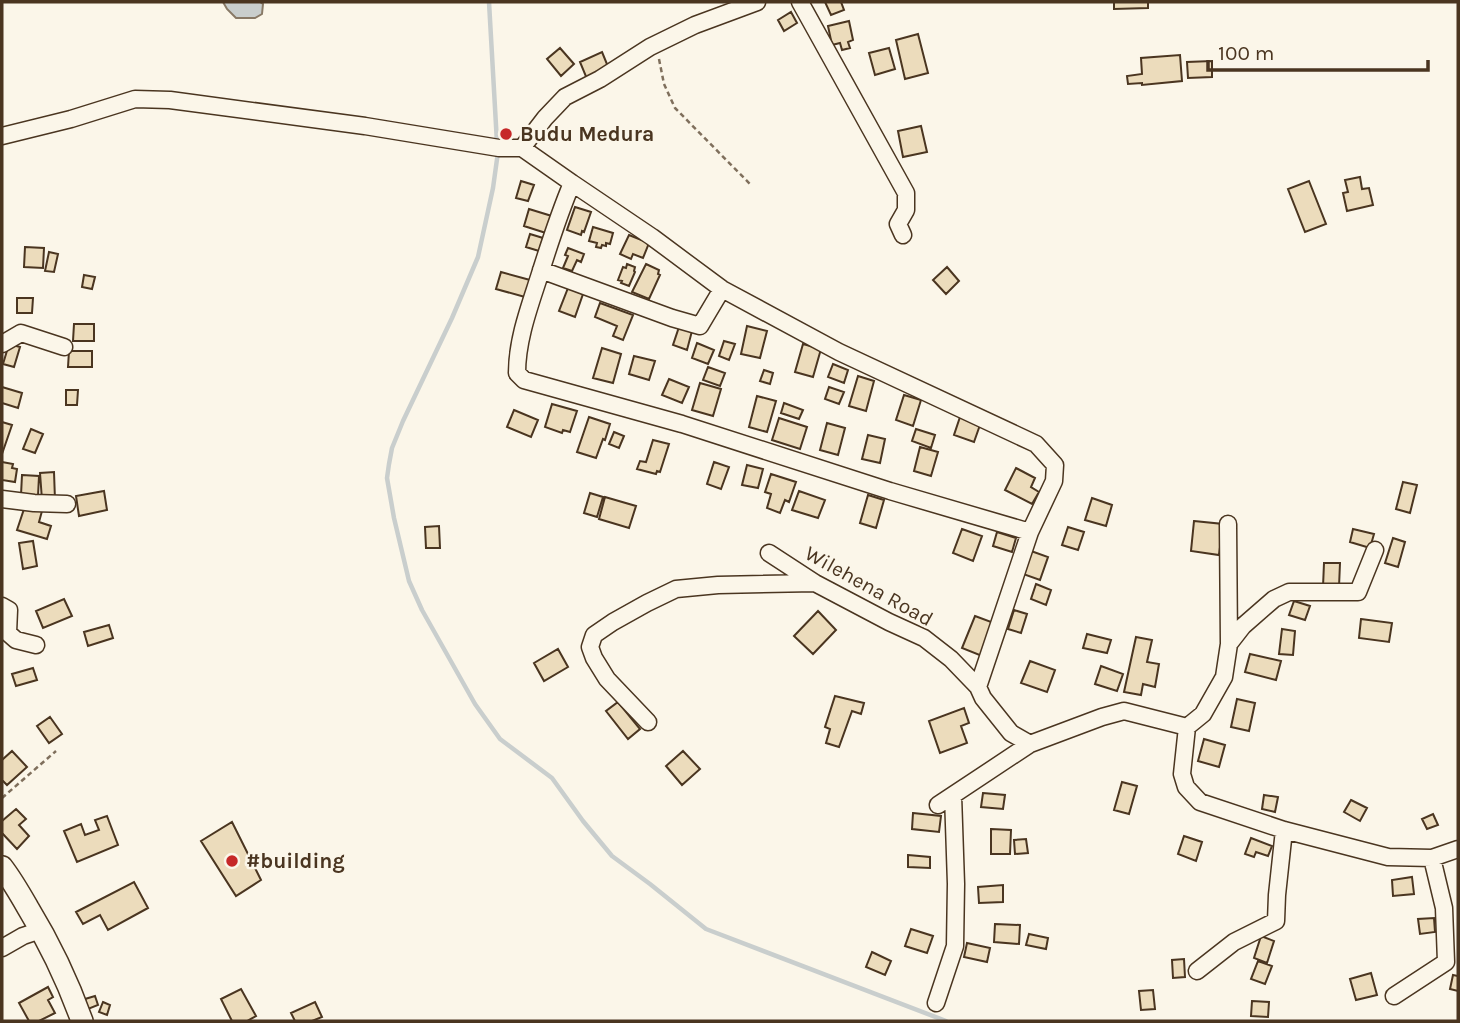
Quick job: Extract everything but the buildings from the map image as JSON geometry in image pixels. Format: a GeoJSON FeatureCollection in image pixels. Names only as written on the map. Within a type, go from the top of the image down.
{"type":"FeatureCollection","features":[{"type":"Feature","properties":{"kind":"main road"},"geometry":{"type":"LineString","coordinates":[[2,867],[41,930],[82,1021]]}},
{"type":"Feature","properties":{"kind":"street"},"geometry":{"type":"LineString","coordinates":[[522,148],[565,97],[695,25],[757,2]]}},
{"type":"Feature","properties":{"kind":"street"},"geometry":{"type":"LineString","coordinates":[[800,2],[906,193],[906,210],[898,224],[903,235]]}},
{"type":"Feature","properties":{"kind":"street"},"geometry":{"type":"LineString","coordinates":[[2,136],[135,99],[170,100],[365,126],[499,148],[522,148],[652,237],[722,289],[839,352],[1036,444],[1055,465],[1054,481],[1030,532],[978,687]]}},
{"type":"Feature","properties":{"kind":"street"},"geometry":{"type":"LineString","coordinates":[[572,183],[556,222],[524,323],[517,358],[517,373],[524,380],[682,424],[890,491],[1030,532]]}},
{"type":"Feature","properties":{"kind":"street"},"geometry":{"type":"LineString","coordinates":[[541,270],[700,326],[722,289]]}},
{"type":"Feature","properties":{"kind":"street"},"geometry":{"type":"LineString","coordinates":[[2,344],[21,333],[64,347]]}},
{"type":"Feature","properties":{"kind":"street"},"geometry":{"type":"LineString","coordinates":[[2,499],[67,503]]}},
{"type":"Feature","properties":{"kind":"street"},"geometry":{"type":"LineString","coordinates":[[1228,524],[1229,644],[1224,677],[1203,714],[1187,727],[1182,774],[1186,788],[1200,802],[1284,830],[1388,857],[1432,858],[1458,849]]}},
{"type":"Feature","properties":{"kind":"street"},"geometry":{"type":"LineString","coordinates":[[1229,644],[1243,626],[1263,608],[1289,592],[1358,592],[1375,550]]}},
{"type":"Feature","properties":{"kind":"street","name":"Wilehena Road"},"geometry":{"type":"LineString","coordinates":[[769,553],[815,583],[924,638],[951,659],[978,687],[983,698],[1011,733],[1030,744]]}},
{"type":"Feature","properties":{"kind":"street"},"geometry":{"type":"LineString","coordinates":[[648,722],[607,679],[590,648],[594,635],[677,589],[718,585],[815,583]]}},
{"type":"Feature","properties":{"kind":"street"},"geometry":{"type":"LineString","coordinates":[[2,606],[9,610],[8,633],[16,640],[36,645]]}},
{"type":"Feature","properties":{"kind":"street"},"geometry":{"type":"LineString","coordinates":[[938,805],[1030,744],[1124,711],[1187,727]]}},
{"type":"Feature","properties":{"kind":"street"},"geometry":{"type":"LineString","coordinates":[[936,1003],[955,946],[953,794]]}},
{"type":"Feature","properties":{"kind":"street"},"geometry":{"type":"LineString","coordinates":[[1197,971],[1234,942],[1276,920],[1284,830]]}},
{"type":"Feature","properties":{"kind":"street"},"geometry":{"type":"LineString","coordinates":[[1394,996],[1447,962],[1444,908],[1432,858]]}},
{"type":"Feature","properties":{"kind":"street"},"geometry":{"type":"LineString","coordinates":[[2,948],[41,930]]}},
{"type":"Feature","properties":{"kind":"path"},"geometry":{"type":"LineString","coordinates":[[656,46],[664,84],[675,107],[751,185]]}},
{"type":"Feature","properties":{"kind":"path"},"geometry":{"type":"LineString","coordinates":[[2,797],[56,751]]}},
{"type":"Feature","properties":{"kind":"shaded area"},"geometry":{"type":"Polygon","coordinates":[[[223,2],[260,2],[263,4],[262,14],[255,18],[236,18],[223,2]]]}},
{"type":"Feature","properties":{"kind":"waterway"},"geometry":{"type":"LineString","coordinates":[[489,2],[497,143]]}},
{"type":"Feature","properties":{"kind":"waterway"},"geometry":{"type":"LineString","coordinates":[[498,152],[478,257],[403,421],[392,448],[389,464],[387,478],[394,518],[409,581],[422,610],[475,704],[500,739],[552,778],[612,856],[706,929],[946,1021]]}},
{"type":"Feature","properties":{"kind":"place","name":"Budu Medura"},"geometry":{"type":"Point","coordinates":[506,134]}},
{"type":"Feature","properties":{"kind":"place","name":"#building"},"geometry":{"type":"Point","coordinates":[232,861]}}]}
